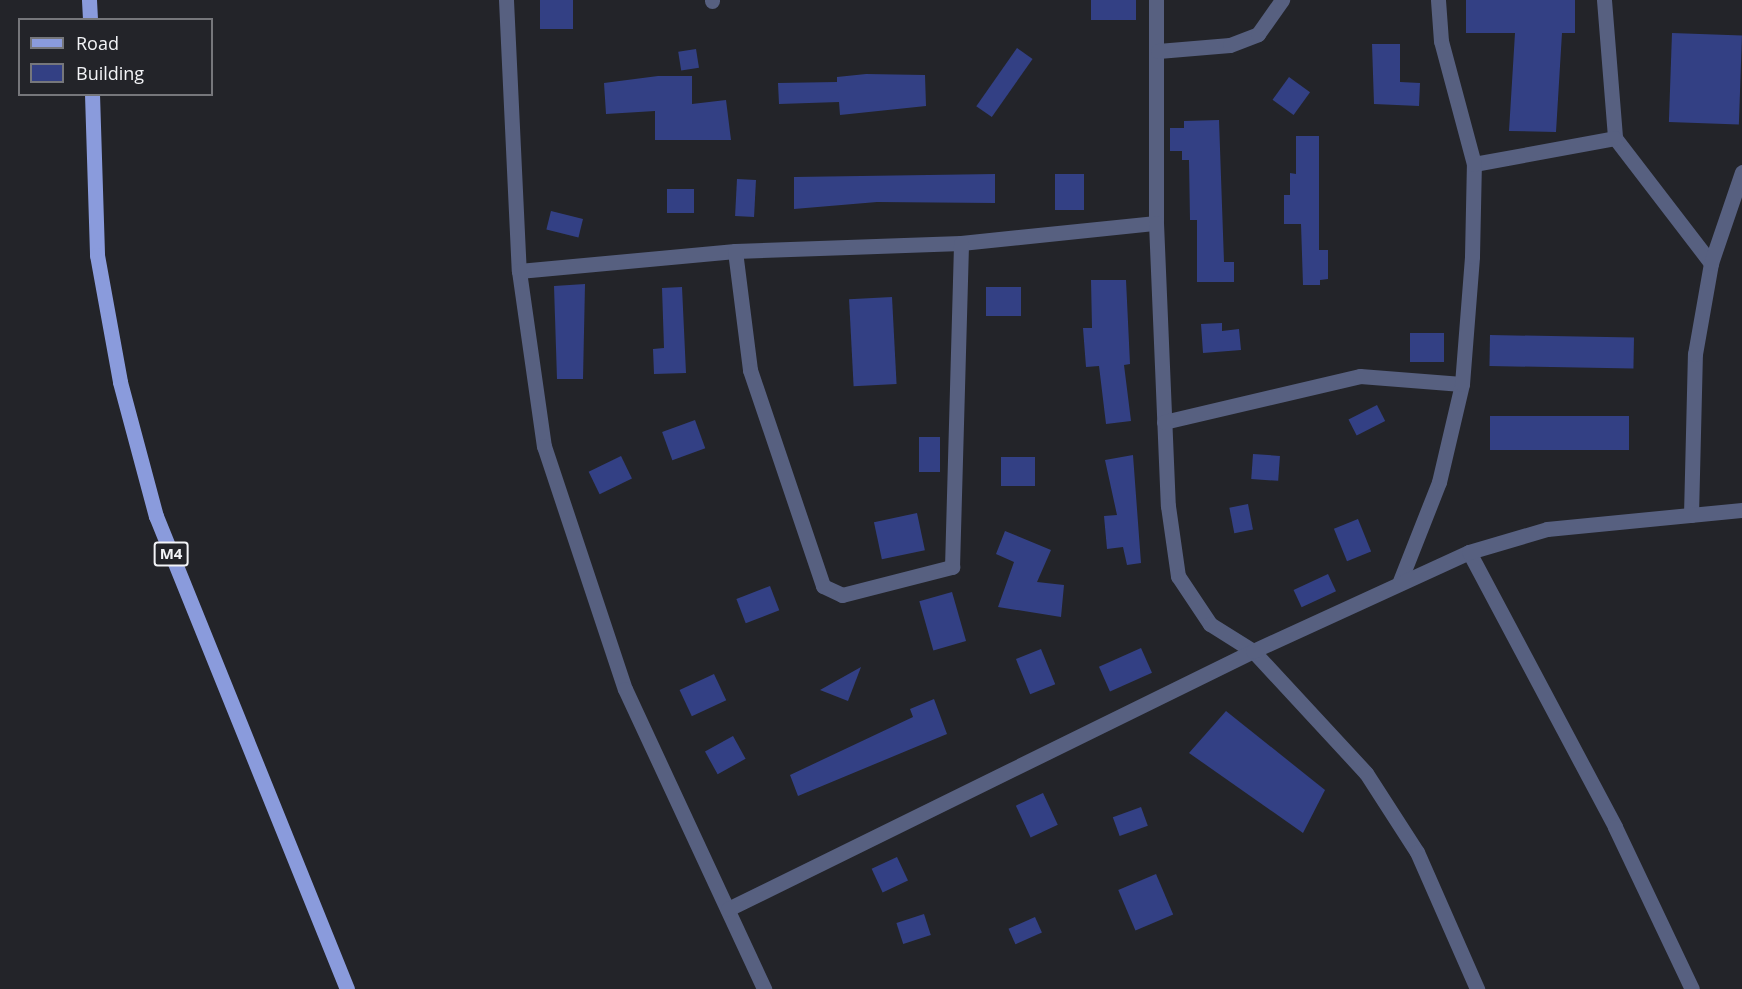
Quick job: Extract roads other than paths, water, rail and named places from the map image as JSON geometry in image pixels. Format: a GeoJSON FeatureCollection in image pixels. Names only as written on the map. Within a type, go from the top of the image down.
{"type":"FeatureCollection","features":[{"type":"Feature","properties":{"kind":"main road"},"geometry":{"type":"LineString","coordinates":[[89,0],[90,18]]}},
{"type":"Feature","properties":{"kind":"main road","name":"M4"},"geometry":{"type":"LineString","coordinates":[[92,96],[97,255],[120,382],[156,516],[347,989]]}},
{"type":"Feature","properties":{"kind":"street"},"geometry":{"type":"LineString","coordinates":[[506,0],[519,271],[544,446],[625,689],[764,989]]}},
{"type":"Feature","properties":{"kind":"street"},"geometry":{"type":"LineString","coordinates":[[1156,0],[1158,51],[1156,223],[1164,422],[1179,576],[1210,624],[1253,651],[1366,773],[1417,852],[1477,989]]}},
{"type":"Feature","properties":{"kind":"street"},"geometry":{"type":"LineString","coordinates":[[1158,51],[1230,45],[1258,34],[1282,0]]}},
{"type":"Feature","properties":{"kind":"street"},"geometry":{"type":"LineString","coordinates":[[1400,581],[1439,482],[1462,384],[1474,164],[1441,40],[1438,0]]}},
{"type":"Feature","properties":{"kind":"street"},"geometry":{"type":"LineString","coordinates":[[1604,0],[1615,138],[1711,263]]}},
{"type":"Feature","properties":{"kind":"street"},"geometry":{"type":"LineString","coordinates":[[1474,164],[1615,138]]}},
{"type":"Feature","properties":{"kind":"street"},"geometry":{"type":"LineString","coordinates":[[1691,515],[1695,354],[1711,263],[1742,172]]}},
{"type":"Feature","properties":{"kind":"street"},"geometry":{"type":"LineString","coordinates":[[519,271],[735,251],[961,243],[1156,223]]}},
{"type":"Feature","properties":{"kind":"street"},"geometry":{"type":"LineString","coordinates":[[735,251],[750,370],[823,586],[842,595],[952,567],[961,243]]}},
{"type":"Feature","properties":{"kind":"street"},"geometry":{"type":"LineString","coordinates":[[1164,422],[1360,376],[1462,384]]}},
{"type":"Feature","properties":{"kind":"street"},"geometry":{"type":"LineString","coordinates":[[728,909],[1253,651],[1400,581],[1469,552],[1548,529],[1742,510]]}},
{"type":"Feature","properties":{"kind":"street"},"geometry":{"type":"LineString","coordinates":[[1469,552],[1615,827],[1692,989]]}}]}
